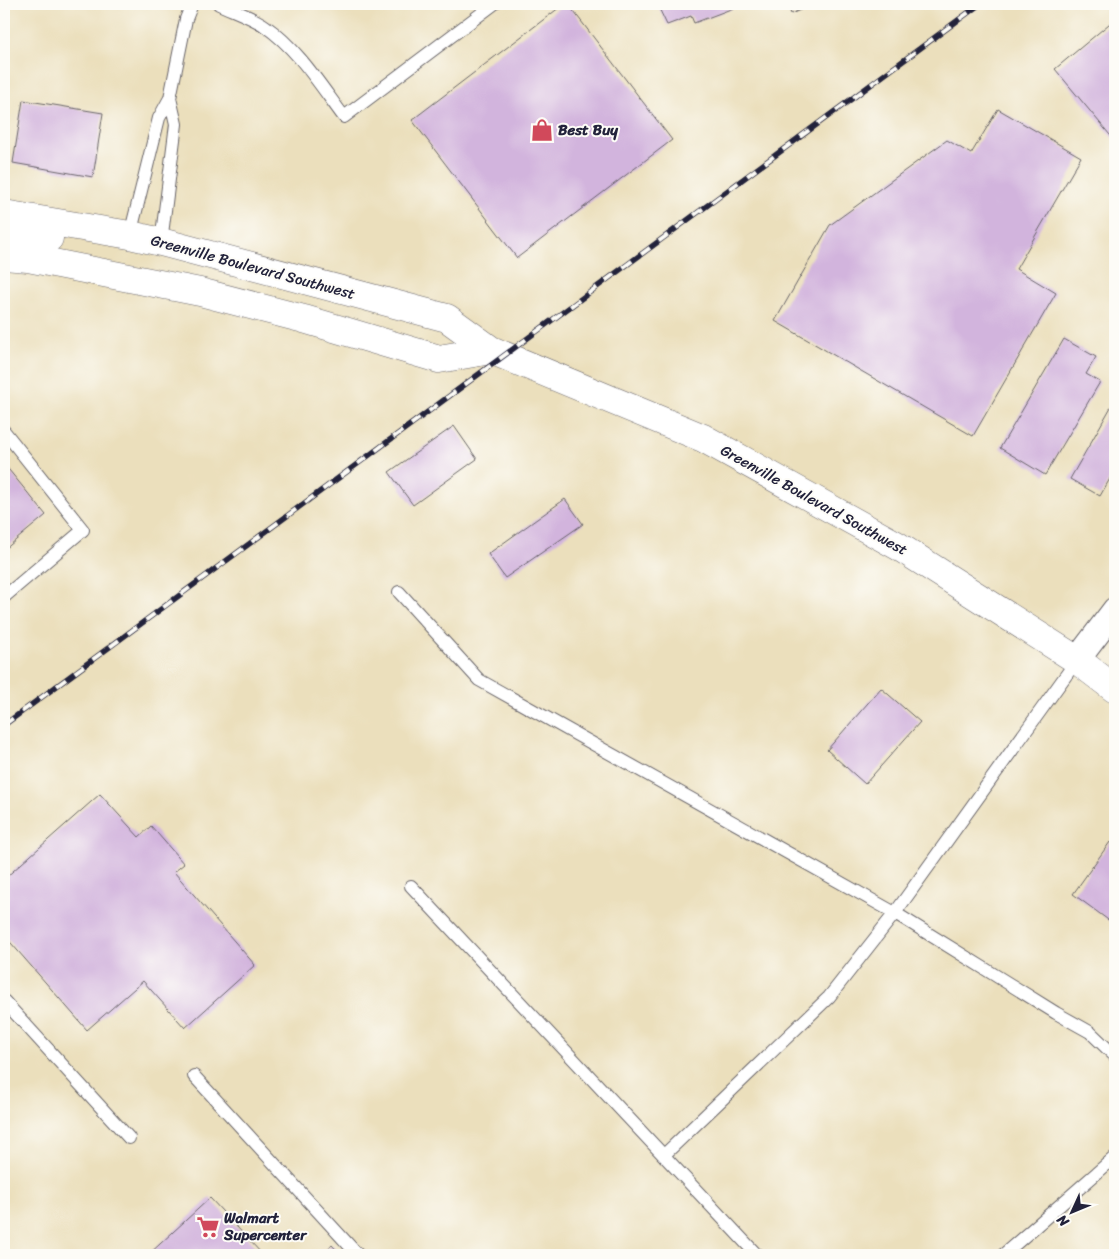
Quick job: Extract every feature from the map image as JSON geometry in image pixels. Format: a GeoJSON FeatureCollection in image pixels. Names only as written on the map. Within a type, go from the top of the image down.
{"type":"FeatureCollection","features":[{"type":"Feature","properties":{"kind":"highway","name":"Greenville Boulevard Southwest"},"geometry":{"type":"LineString","coordinates":[[4,214],[161,242],[447,318],[491,350],[703,438],[898,546],[1077,660],[1115,689]]}},
{"type":"Feature","properties":{"kind":"highway"},"geometry":{"type":"LineString","coordinates":[[6,253],[49,238],[117,233]]}},
{"type":"Feature","properties":{"kind":"highway"},"geometry":{"type":"LineString","coordinates":[[6,253],[200,292],[304,319],[439,359],[491,350]]}},
{"type":"Feature","properties":{"kind":"street"},"geometry":{"type":"LineString","coordinates":[[1077,660],[1115,610]]}},
{"type":"Feature","properties":{"kind":"lane"},"geometry":{"type":"LineString","coordinates":[[117,233],[159,118],[170,98],[186,19],[192,4]]}},
{"type":"Feature","properties":{"kind":"lane"},"geometry":{"type":"LineString","coordinates":[[219,4],[264,25],[286,43],[303,62],[344,118],[494,4]]}},
{"type":"Feature","properties":{"kind":"lane"},"geometry":{"type":"LineString","coordinates":[[161,242],[176,124],[170,98]]}},
{"type":"Feature","properties":{"kind":"lane"},"geometry":{"type":"LineString","coordinates":[[4,431],[83,530],[4,598]]}},
{"type":"Feature","properties":{"kind":"lane"},"geometry":{"type":"LineString","coordinates":[[399,592],[479,680],[894,913],[1056,1014],[1090,1032],[1115,1056]]}},
{"type":"Feature","properties":{"kind":"lane"},"geometry":{"type":"LineString","coordinates":[[664,1155],[829,998],[894,913],[1077,660]]}},
{"type":"Feature","properties":{"kind":"lane"},"geometry":{"type":"LineString","coordinates":[[410,886],[757,1255]]}},
{"type":"Feature","properties":{"kind":"lane"},"geometry":{"type":"LineString","coordinates":[[4,1000],[129,1138]]}},
{"type":"Feature","properties":{"kind":"lane"},"geometry":{"type":"LineString","coordinates":[[194,1076],[358,1255]]}},
{"type":"Feature","properties":{"kind":"lane"},"geometry":{"type":"LineString","coordinates":[[1003,1255],[1115,1157]]}},
{"type":"Feature","properties":{"kind":"building","name":"Best Buy"},"geometry":{"type":"Polygon","coordinates":[[[564,4],[568,4],[672,140],[517,258],[412,120],[564,4]]]}},
{"type":"Feature","properties":{"kind":"building"},"geometry":{"type":"Polygon","coordinates":[[[657,4],[744,4],[694,23],[691,16],[667,25],[657,4]]]}},
{"type":"Feature","properties":{"kind":"building"},"geometry":{"type":"Polygon","coordinates":[[[787,4],[814,4],[791,14],[787,4]]]}},
{"type":"Feature","properties":{"kind":"building"},"geometry":{"type":"Polygon","coordinates":[[[1115,19],[1115,141],[1055,69],[1115,19]]]}},
{"type":"Feature","properties":{"kind":"building"},"geometry":{"type":"Polygon","coordinates":[[[23,100],[103,113],[93,177],[13,163],[23,100]]]}},
{"type":"Feature","properties":{"kind":"building"},"geometry":{"type":"Polygon","coordinates":[[[998,109],[1081,157],[1016,269],[1056,293],[973,436],[775,321],[830,225],[947,140],[971,154],[998,109]]]}},
{"type":"Feature","properties":{"kind":"building"},"geometry":{"type":"Polygon","coordinates":[[[1064,339],[1096,357],[1086,374],[1100,382],[1045,475],[1000,448],[1064,339]]]}},
{"type":"Feature","properties":{"kind":"building"},"geometry":{"type":"Polygon","coordinates":[[[1115,400],[1115,470],[1100,496],[1070,479],[1115,400]]]}},
{"type":"Feature","properties":{"kind":"building"},"geometry":{"type":"Polygon","coordinates":[[[454,426],[477,459],[413,505],[389,472],[454,426]]]}},
{"type":"Feature","properties":{"kind":"building"},"geometry":{"type":"Polygon","coordinates":[[[4,464],[46,515],[4,550],[4,464]]]}},
{"type":"Feature","properties":{"kind":"building"},"geometry":{"type":"Polygon","coordinates":[[[565,499],[583,524],[505,578],[488,554],[565,499]]]}},
{"type":"Feature","properties":{"kind":"building"},"geometry":{"type":"Polygon","coordinates":[[[881,688],[920,722],[865,784],[827,750],[881,688]]]}},
{"type":"Feature","properties":{"kind":"building"},"geometry":{"type":"Polygon","coordinates":[[[100,794],[139,837],[151,826],[184,864],[174,872],[255,965],[185,1028],[143,981],[87,1030],[4,935],[4,879],[100,794]]]}},
{"type":"Feature","properties":{"kind":"building"},"geometry":{"type":"Polygon","coordinates":[[[1110,842],[1115,845],[1115,925],[1073,894],[1110,842]]]}},
{"type":"Feature","properties":{"kind":"building","name":"Walmart Supercenter"},"geometry":{"type":"Polygon","coordinates":[[[210,1198],[263,1255],[148,1255],[210,1198]]]}},
{"type":"Feature","properties":{"kind":"building","name":"Walmart Supercenter"},"geometry":{"type":"Polygon","coordinates":[[[332,1245],[341,1255],[320,1255],[332,1245]]]}},
{"type":"Feature","properties":{"kind":"railway"},"geometry":{"type":"LineString","coordinates":[[4,725],[980,4]]}},
{"type":"Feature","properties":{"kind":"place","name":"Best Buy"},"geometry":{"type":"Point","coordinates":[542,130]}},
{"type":"Feature","properties":{"kind":"place","name":"Walmart Supercenter"},"geometry":{"type":"Point","coordinates":[208,1227]}}]}
